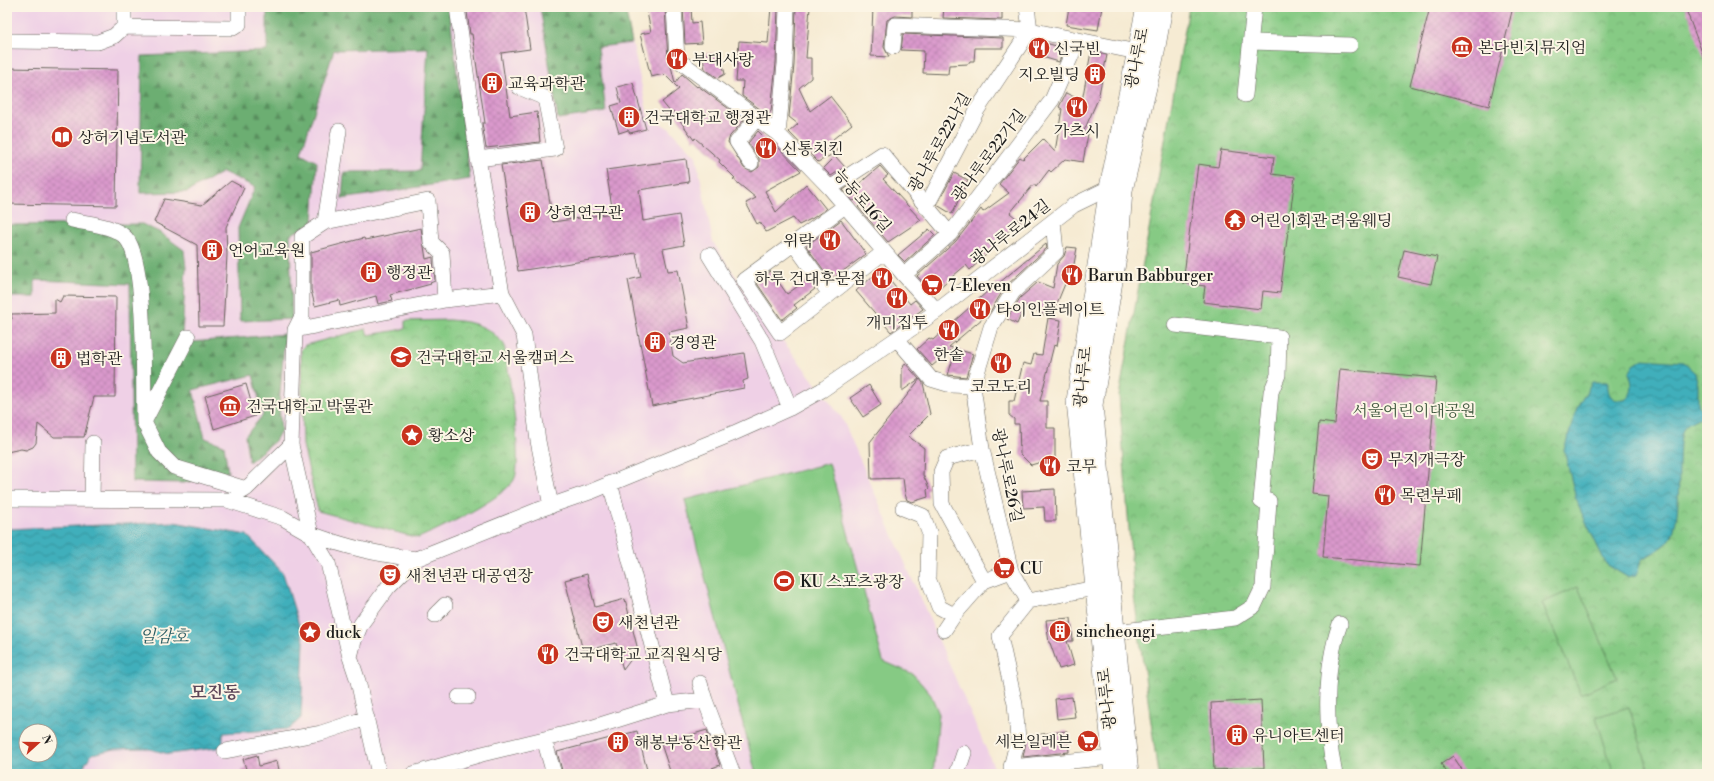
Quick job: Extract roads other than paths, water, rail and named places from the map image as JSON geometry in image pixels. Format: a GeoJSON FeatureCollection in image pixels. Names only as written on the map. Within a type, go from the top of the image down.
{"type":"FeatureCollection","features":[{"type":"Feature","properties":{"kind":"main road","name":"광나루로"},"geometry":{"type":"LineString","coordinates":[[1129,774],[1107,633],[1095,588],[1076,401],[1116,189],[1137,52],[1146,7]]}},
{"type":"Feature","properties":{"kind":"main road","name":"광나루로"},"geometry":{"type":"LineString","coordinates":[[1113,766],[1094,405],[1119,244],[1116,189],[1154,57],[1163,7]]}},
{"type":"Feature","properties":{"kind":"street"},"geometry":{"type":"LineString","coordinates":[[124,7],[124,27]]}},
{"type":"Feature","properties":{"kind":"street"},"geometry":{"type":"LineString","coordinates":[[7,41],[98,42],[114,36],[124,27],[233,28],[239,24],[239,7]]}},
{"type":"Feature","properties":{"kind":"street"},"geometry":{"type":"LineString","coordinates":[[457,7],[478,159],[502,292],[524,335],[538,440],[551,506]]}},
{"type":"Feature","properties":{"kind":"street","name":"능동로16길"},"geometry":{"type":"LineString","coordinates":[[674,7],[677,59],[778,134],[830,188],[904,275],[937,311]]}},
{"type":"Feature","properties":{"kind":"street"},"geometry":{"type":"LineString","coordinates":[[778,134],[785,64],[787,7]]}},
{"type":"Feature","properties":{"kind":"street"},"geometry":{"type":"LineString","coordinates":[[1027,7],[1030,30]]}},
{"type":"Feature","properties":{"kind":"street"},"geometry":{"type":"LineString","coordinates":[[1245,95],[1254,7]]}},
{"type":"Feature","properties":{"kind":"street"},"geometry":{"type":"LineString","coordinates":[[893,47],[895,25],[1030,30],[1137,52]]}},
{"type":"Feature","properties":{"kind":"street","name":"광나루로22나길"},"geometry":{"type":"LineString","coordinates":[[830,188],[882,154],[926,206],[977,110],[1030,30]]}},
{"type":"Feature","properties":{"kind":"street","name":"광나루로22가길"},"geometry":{"type":"LineString","coordinates":[[904,275],[950,234],[1052,100],[1078,40]]}},
{"type":"Feature","properties":{"kind":"street"},"geometry":{"type":"LineString","coordinates":[[1250,42],[1350,45]]}},
{"type":"Feature","properties":{"kind":"street"},"geometry":{"type":"LineString","coordinates":[[478,159],[555,149],[544,98],[520,87]]}},
{"type":"Feature","properties":{"kind":"street"},"geometry":{"type":"LineString","coordinates":[[751,163],[737,142],[758,118]]}},
{"type":"Feature","properties":{"kind":"street"},"geometry":{"type":"LineString","coordinates":[[325,222],[339,131]]}},
{"type":"Feature","properties":{"kind":"street","name":"광나루로24길"},"geometry":{"type":"LineString","coordinates":[[416,559],[610,483],[790,408],[822,390],[937,311],[1074,205],[1116,189]]}},
{"type":"Feature","properties":{"kind":"street"},"geometry":{"type":"LineString","coordinates":[[379,774],[328,563],[311,534],[291,445],[294,330],[302,316],[302,237],[325,222],[428,201],[431,242],[442,253],[445,300]]}},
{"type":"Feature","properties":{"kind":"street"},"geometry":{"type":"LineString","coordinates":[[845,206],[744,280],[780,333],[884,252]]}},
{"type":"Feature","properties":{"kind":"street"},"geometry":{"type":"LineString","coordinates":[[926,206],[950,234]]}},
{"type":"Feature","properties":{"kind":"street"},"geometry":{"type":"LineString","coordinates":[[72,220],[117,232],[127,239],[136,264],[142,307],[144,422],[159,452],[174,467],[246,489]]}},
{"type":"Feature","properties":{"kind":"street"},"geometry":{"type":"LineString","coordinates":[[897,339],[931,379],[951,385],[973,386],[991,327],[1013,292],[1056,252],[1053,221]]}},
{"type":"Feature","properties":{"kind":"street"},"geometry":{"type":"LineString","coordinates":[[794,244],[830,294]]}},
{"type":"Feature","properties":{"kind":"street"},"geometry":{"type":"LineString","coordinates":[[709,255],[762,341],[790,408]]}},
{"type":"Feature","properties":{"kind":"street"},"geometry":{"type":"LineString","coordinates":[[294,330],[445,300],[502,292]]}},
{"type":"Feature","properties":{"kind":"street"},"geometry":{"type":"LineString","coordinates":[[302,316],[317,325]]}},
{"type":"Feature","properties":{"kind":"street"},"geometry":{"type":"LineString","coordinates":[[1107,633],[1235,618],[1254,606],[1263,587],[1269,501],[1261,501],[1271,392],[1278,375],[1279,337],[1174,325]]}},
{"type":"Feature","properties":{"kind":"street"},"geometry":{"type":"LineString","coordinates":[[144,422],[188,337]]}},
{"type":"Feature","properties":{"kind":"street","name":"광나루로26길"},"geometry":{"type":"LineString","coordinates":[[973,386],[982,449],[1011,571],[1028,601]]}},
{"type":"Feature","properties":{"kind":"street"},"geometry":{"type":"LineString","coordinates":[[92,500],[85,459],[93,443]]}},
{"type":"Feature","properties":{"kind":"street"},"geometry":{"type":"LineString","coordinates":[[227,500],[246,489],[291,445]]}},
{"type":"Feature","properties":{"kind":"street"},"geometry":{"type":"LineString","coordinates":[[982,449],[947,458],[941,472],[942,504],[984,581]]}},
{"type":"Feature","properties":{"kind":"street"},"geometry":{"type":"LineString","coordinates":[[610,483],[667,704]]}},
{"type":"Feature","properties":{"kind":"street"},"geometry":{"type":"LineString","coordinates":[[7,499],[227,500],[283,518],[311,534],[339,544],[375,554],[416,559]]}},
{"type":"Feature","properties":{"kind":"street"},"geometry":{"type":"LineString","coordinates":[[923,516],[942,504]]}},
{"type":"Feature","properties":{"kind":"street"},"geometry":{"type":"LineString","coordinates":[[903,508],[923,516],[929,532],[928,578],[939,607],[954,615]]}},
{"type":"Feature","properties":{"kind":"street"},"geometry":{"type":"LineString","coordinates":[[350,657],[354,641],[361,624],[388,587],[416,559]]}},
{"type":"Feature","properties":{"kind":"street"},"geometry":{"type":"LineString","coordinates":[[944,630],[954,615],[984,581],[1011,571]]}},
{"type":"Feature","properties":{"kind":"street"},"geometry":{"type":"LineString","coordinates":[[1095,588],[1028,601],[1000,636],[1015,704],[1018,739],[1011,767],[1113,766]]}},
{"type":"Feature","properties":{"kind":"street"},"geometry":{"type":"LineString","coordinates":[[1335,774],[1330,753],[1328,683],[1335,639],[1340,624]]}},
{"type":"Feature","properties":{"kind":"street"},"geometry":{"type":"LineString","coordinates":[[700,683],[728,773]]}},
{"type":"Feature","properties":{"kind":"street"},"geometry":{"type":"LineString","coordinates":[[413,774],[594,727],[667,704],[705,700]]}},
{"type":"Feature","properties":{"kind":"street"},"geometry":{"type":"LineString","coordinates":[[225,751],[321,733],[366,718]]}},
{"type":"Feature","properties":{"kind":"street"},"geometry":{"type":"LineString","coordinates":[[544,739],[554,774]]}},
{"type":"Feature","properties":{"kind":"street"},"geometry":{"type":"LineString","coordinates":[[957,774],[964,753]]}},
{"type":"Feature","properties":{"kind":"water"},"geometry":{"type":"Polygon","coordinates":[[[1643,359],[1683,362],[1695,373],[1698,385],[1698,404],[1704,415],[1687,424],[1682,433],[1680,445],[1677,514],[1674,529],[1669,541],[1660,549],[1641,560],[1637,575],[1627,577],[1606,564],[1577,503],[1564,450],[1577,408],[1592,382],[1608,382],[1608,390],[1611,396],[1616,400],[1625,400],[1630,394],[1632,388],[1629,373],[1634,365],[1643,359]]]}},
{"type":"Feature","properties":{"kind":"water","name":"일감호"},"geometry":{"type":"Polygon","coordinates":[[[174,522],[247,535],[283,573],[304,641],[301,718],[289,729],[223,733],[223,747],[169,754],[145,748],[115,749],[92,754],[83,767],[85,774],[7,774],[7,529],[174,522]]]}},
{"type":"Feature","properties":{"kind":"place","name":"본다빈치뮤지엄"},"geometry":{"type":"Point","coordinates":[1462,47]}},
{"type":"Feature","properties":{"kind":"place","name":"신국빈"},"geometry":{"type":"Point","coordinates":[1039,48]}},
{"type":"Feature","properties":{"kind":"place","name":"부대사랑"},"geometry":{"type":"Point","coordinates":[677,59]}},
{"type":"Feature","properties":{"kind":"place","name":"지오빌딩"},"geometry":{"type":"Point","coordinates":[1095,74]}},
{"type":"Feature","properties":{"kind":"place","name":"교육과학관"},"geometry":{"type":"Point","coordinates":[492,83]}},
{"type":"Feature","properties":{"kind":"place","name":"가츠시"},"geometry":{"type":"Point","coordinates":[1077,107]}},
{"type":"Feature","properties":{"kind":"place","name":"건국대학교 행정관"},"geometry":{"type":"Point","coordinates":[629,117]}},
{"type":"Feature","properties":{"kind":"place","name":"상허기념도서관"},"geometry":{"type":"Point","coordinates":[62,137]}},
{"type":"Feature","properties":{"kind":"place","name":"신통치킨"},"geometry":{"type":"Point","coordinates":[766,148]}},
{"type":"Feature","properties":{"kind":"place","name":"상허연구관"},"geometry":{"type":"Point","coordinates":[530,212]}},
{"type":"Feature","properties":{"kind":"place","name":"어린이회관 려움웨딩"},"geometry":{"type":"Point","coordinates":[1235,220]}},
{"type":"Feature","properties":{"kind":"place","name":"위락"},"geometry":{"type":"Point","coordinates":[830,240]}},
{"type":"Feature","properties":{"kind":"place","name":"언어교육원"},"geometry":{"type":"Point","coordinates":[212,250]}},
{"type":"Feature","properties":{"kind":"place","name":"행정관"},"geometry":{"type":"Point","coordinates":[371,272]}},
{"type":"Feature","properties":{"kind":"place","name":"Barun Babburger"},"geometry":{"type":"Point","coordinates":[1072,275]}},
{"type":"Feature","properties":{"kind":"place","name":"하루 건대후문점"},"geometry":{"type":"Point","coordinates":[882,278]}},
{"type":"Feature","properties":{"kind":"place","name":"7-Eleven"},"geometry":{"type":"Point","coordinates":[932,285]}},
{"type":"Feature","properties":{"kind":"place","name":"개미집투"},"geometry":{"type":"Point","coordinates":[897,298]}},
{"type":"Feature","properties":{"kind":"place","name":"타이인플레이트"},"geometry":{"type":"Point","coordinates":[980,309]}},
{"type":"Feature","properties":{"kind":"place","name":"한솥"},"geometry":{"type":"Point","coordinates":[949,330]}},
{"type":"Feature","properties":{"kind":"place","name":"경영관"},"geometry":{"type":"Point","coordinates":[655,342]}},
{"type":"Feature","properties":{"kind":"place","name":"건국대학교 서울캠퍼스"},"geometry":{"type":"Point","coordinates":[401,357]}},
{"type":"Feature","properties":{"kind":"place","name":"법학관"},"geometry":{"type":"Point","coordinates":[61,358]}},
{"type":"Feature","properties":{"kind":"place","name":"코코도리"},"geometry":{"type":"Point","coordinates":[1001,363]}},
{"type":"Feature","properties":{"kind":"place","name":"건국대학교 박물관"},"geometry":{"type":"Point","coordinates":[230,406]}},
{"type":"Feature","properties":{"kind":"place","name":"황소상"},"geometry":{"type":"Point","coordinates":[412,435]}},
{"type":"Feature","properties":{"kind":"place","name":"무지개극장"},"geometry":{"type":"Point","coordinates":[1372,459]}},
{"type":"Feature","properties":{"kind":"place","name":"코무"},"geometry":{"type":"Point","coordinates":[1050,466]}},
{"type":"Feature","properties":{"kind":"place","name":"목련부페"},"geometry":{"type":"Point","coordinates":[1385,495]}},
{"type":"Feature","properties":{"kind":"place","name":"CU"},"geometry":{"type":"Point","coordinates":[1004,568]}},
{"type":"Feature","properties":{"kind":"place","name":"새천년관 대공연장"},"geometry":{"type":"Point","coordinates":[390,575]}},
{"type":"Feature","properties":{"kind":"place","name":"KU 스포츠광장"},"geometry":{"type":"Point","coordinates":[784,581]}},
{"type":"Feature","properties":{"kind":"place","name":"새천년관"},"geometry":{"type":"Point","coordinates":[603,622]}},
{"type":"Feature","properties":{"kind":"place","name":"sincheongi"},"geometry":{"type":"Point","coordinates":[1060,631]}},
{"type":"Feature","properties":{"kind":"place","name":"duck"},"geometry":{"type":"Point","coordinates":[310,632]}},
{"type":"Feature","properties":{"kind":"place","name":"건국대학교 교직원식당"},"geometry":{"type":"Point","coordinates":[548,654]}},
{"type":"Feature","properties":{"kind":"place","name":"유니아트센터"},"geometry":{"type":"Point","coordinates":[1237,735]}},
{"type":"Feature","properties":{"kind":"place","name":"세븐일레븐"},"geometry":{"type":"Point","coordinates":[1088,741]}},
{"type":"Feature","properties":{"kind":"place","name":"해봉부동산학관"},"geometry":{"type":"Point","coordinates":[618,742]}},
{"type":"Feature","properties":{"kind":"district","name":"모진동"},"geometry":{"type":"Point","coordinates":[215,692]}},
{"type":"Feature","properties":{"kind":"park label","name":"서울어린이대공원"},"geometry":{"type":"Point","coordinates":[1414,410]}}]}
